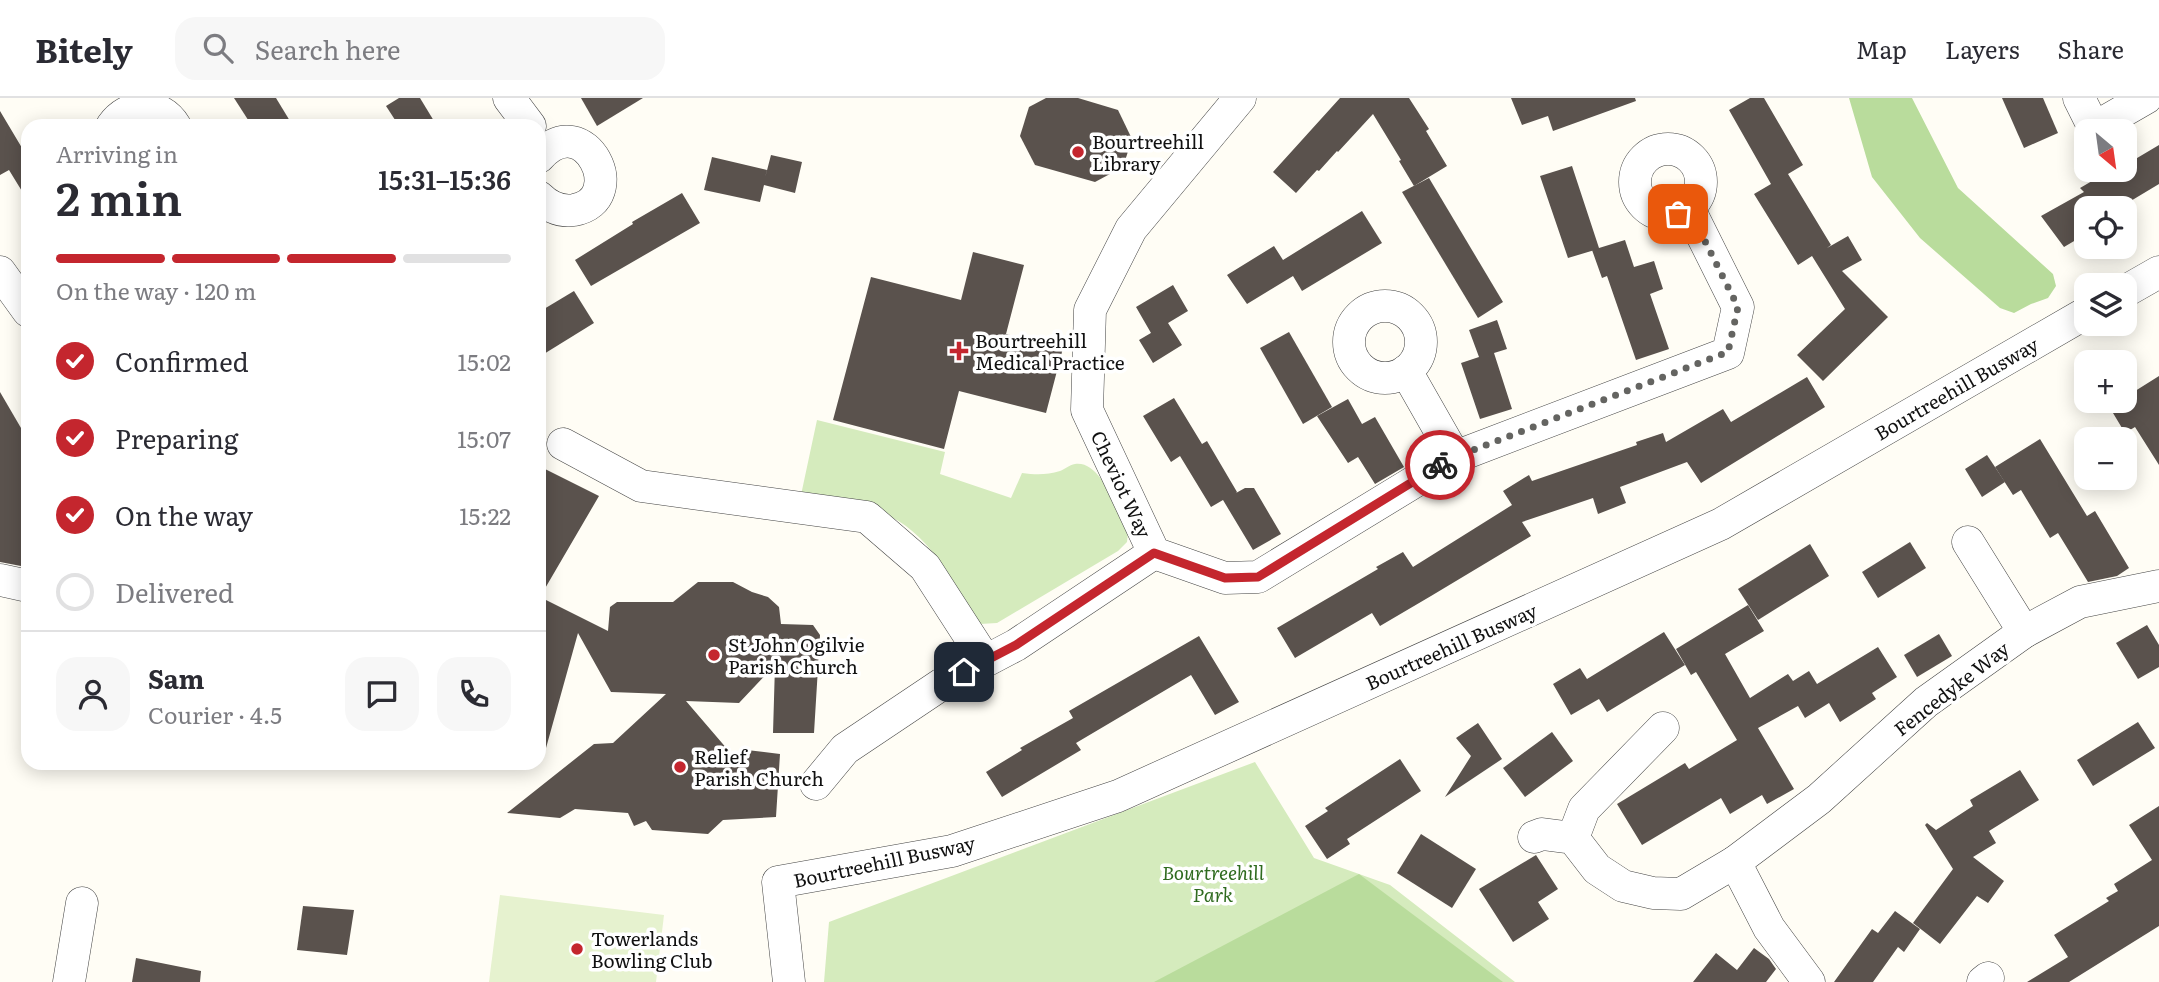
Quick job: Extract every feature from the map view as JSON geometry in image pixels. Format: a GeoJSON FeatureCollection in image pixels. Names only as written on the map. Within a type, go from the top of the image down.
{"type":"FeatureCollection","features":[{"type":"Feature","properties":{"kind":"street"},"geometry":{"type":"LineString","coordinates":[[509,98],[523,119]]}},
{"type":"Feature","properties":{"kind":"street","name":"Cheviot Way"},"geometry":{"type":"LineString","coordinates":[[1240,98],[1131,229],[1090,310],[1087,410],[1154,553],[1225,578],[1258,577],[1455,457],[1728,352],[1738,307],[1689,209]]}},
{"type":"Feature","properties":{"kind":"street"},"geometry":{"type":"LineString","coordinates":[[2079,98],[2094,128],[2146,98]]}},
{"type":"Feature","properties":{"kind":"street"},"geometry":{"type":"LineString","coordinates":[[118,119],[131,110],[143,107],[162,112],[168,119]]}},
{"type":"Feature","properties":{"kind":"street"},"geometry":{"type":"LineString","coordinates":[[546,142],[575,143],[586,148],[595,157],[601,181],[597,193],[579,209],[561,211],[546,204]]}},
{"type":"Feature","properties":{"kind":"street"},"geometry":{"type":"LineString","coordinates":[[0,272],[21,301]]}},
{"type":"Feature","properties":{"kind":"street"},"geometry":{"type":"LineString","coordinates":[[2137,285],[2159,272]]}},
{"type":"Feature","properties":{"kind":"street","name":"Bourtreehill Busway"},"geometry":{"type":"LineString","coordinates":[[789,982],[778,883],[952,851],[1118,796],[1721,524],[2074,320]]}},
{"type":"Feature","properties":{"kind":"street"},"geometry":{"type":"LineString","coordinates":[[1406,371],[1455,457]]}},
{"type":"Feature","properties":{"kind":"street"},"geometry":{"type":"LineString","coordinates":[[563,444],[641,486],[867,517],[925,567],[985,660]]}},
{"type":"Feature","properties":{"kind":"street"},"geometry":{"type":"LineString","coordinates":[[1968,542],[2024,632]]}},
{"type":"Feature","properties":{"kind":"street"},"geometry":{"type":"LineString","coordinates":[[816,784],[845,749],[942,684],[1016,645],[1154,553]]}},
{"type":"Feature","properties":{"kind":"street"},"geometry":{"type":"LineString","coordinates":[[0,580],[21,584]]}},
{"type":"Feature","properties":{"kind":"street","name":"Fencedyke Way"},"geometry":{"type":"LineString","coordinates":[[1578,823],[1597,869],[1623,886],[1653,893],[1681,894],[1734,862],[1819,799],[1926,702],[2024,632],[2080,602],[2159,586]]}},
{"type":"Feature","properties":{"kind":"street"},"geometry":{"type":"LineString","coordinates":[[1534,837],[1578,823],[1663,728]]}},
{"type":"Feature","properties":{"kind":"street"},"geometry":{"type":"LineString","coordinates":[[1734,862],[1769,928],[1810,982]]}},
{"type":"Feature","properties":{"kind":"street"},"geometry":{"type":"LineString","coordinates":[[69,982],[82,903]]}},
{"type":"Feature","properties":{"kind":"green space"},"geometry":{"type":"Polygon","coordinates":[[[1849,98],[1912,98],[1958,188],[2053,274],[2056,286],[2048,298],[2014,313],[2000,308],[1920,238],[1872,177],[1849,98]]]}},
{"type":"Feature","properties":{"kind":"green space"},"geometry":{"type":"Polygon","coordinates":[[[817,420],[945,452],[940,474],[1011,498],[1022,473],[1046,474],[1075,464],[1085,465],[1101,479],[1114,501],[1128,533],[1127,542],[1118,551],[997,623],[980,624],[942,564],[906,526],[870,509],[801,495],[817,420]]]}},
{"type":"Feature","properties":{"kind":"green space","name":"Bourtreehill Park"},"geometry":{"type":"Polygon","coordinates":[[[1255,762],[1314,858],[1390,885],[1515,982],[824,982],[829,922],[1255,762]]]}},
{"type":"Feature","properties":{"kind":"green space"},"geometry":{"type":"Polygon","coordinates":[[[1359,874],[1503,982],[1154,982],[1359,874]]]}},
{"type":"Feature","properties":{"kind":"green space","name":"Towerlands Bowling Club"},"geometry":{"type":"Polygon","coordinates":[[[500,895],[664,915],[656,982],[489,982],[500,895]]]}},
{"type":"Feature","properties":{"kind":"building"},"geometry":{"type":"Polygon","coordinates":[[[234,98],[276,98],[289,119],[248,119],[234,98]]]}},
{"type":"Feature","properties":{"kind":"building"},"geometry":{"type":"Polygon","coordinates":[[[399,98],[420,98],[433,119],[394,119],[386,106],[399,98]]]}},
{"type":"Feature","properties":{"kind":"building"},"geometry":{"type":"Polygon","coordinates":[[[581,98],[643,98],[597,126],[581,98]]]}},
{"type":"Feature","properties":{"kind":"building","name":"Bourtreehill Library"},"geometry":{"type":"Polygon","coordinates":[[[1046,98],[1078,98],[1118,110],[1132,139],[1123,167],[1095,182],[1035,165],[1020,136],[1029,107],[1046,98]]]}},
{"type":"Feature","properties":{"kind":"building"},"geometry":{"type":"Polygon","coordinates":[[[1340,98],[1409,98],[1429,129],[1426,131],[1447,166],[1414,186],[1373,114],[1296,193],[1273,172],[1340,98]]]}},
{"type":"Feature","properties":{"kind":"building"},"geometry":{"type":"Polygon","coordinates":[[[1511,98],[1635,98],[1636,101],[1553,131],[1548,116],[1522,125],[1511,98]]]}},
{"type":"Feature","properties":{"kind":"building"},"geometry":{"type":"Polygon","coordinates":[[[1750,98],[1764,98],[1803,165],[1788,174],[1831,245],[1827,248],[1848,236],[1862,260],[1842,271],[1888,317],[1823,381],[1797,355],[1845,309],[1812,256],[1798,265],[1754,194],[1771,184],[1729,110],[1750,98]]]}},
{"type":"Feature","properties":{"kind":"building"},"geometry":{"type":"Polygon","coordinates":[[[2002,98],[2043,98],[2058,133],[2024,148],[2002,98]]]}},
{"type":"Feature","properties":{"kind":"building"},"geometry":{"type":"Polygon","coordinates":[[[0,111],[21,146],[21,190],[9,170],[0,175],[0,111]]]}},
{"type":"Feature","properties":{"kind":"building"},"geometry":{"type":"Polygon","coordinates":[[[2159,145],[2159,184],[2137,197],[2077,196],[2084,192],[2080,188],[2090,182],[2137,182],[2137,158],[2159,145]]]}},
{"type":"Feature","properties":{"kind":"building"},"geometry":{"type":"Polygon","coordinates":[[[771,155],[802,162],[795,193],[764,185],[760,202],[704,190],[712,157],[767,170],[765,178],[771,155]]]}},
{"type":"Feature","properties":{"kind":"building"},"geometry":{"type":"Polygon","coordinates":[[[1572,166],[1599,248],[1625,240],[1634,267],[1654,261],[1663,289],[1650,294],[1669,349],[1636,360],[1607,276],[1602,278],[1592,251],[1568,258],[1540,176],[1572,166]]]}},
{"type":"Feature","properties":{"kind":"building"},"geometry":{"type":"Polygon","coordinates":[[[1429,178],[1503,302],[1478,318],[1402,192],[1429,178]]]}},
{"type":"Feature","properties":{"kind":"building"},"geometry":{"type":"Polygon","coordinates":[[[682,193],[700,223],[591,286],[575,260],[682,193]]]}},
{"type":"Feature","properties":{"kind":"building"},"geometry":{"type":"Polygon","coordinates":[[[2074,198],[2074,241],[2064,247],[2041,216],[2074,198]]]}},
{"type":"Feature","properties":{"kind":"building"},"geometry":{"type":"Polygon","coordinates":[[[1362,211],[1382,243],[1302,291],[1293,276],[1247,304],[1227,275],[1274,246],[1283,260],[1362,211]]]}},
{"type":"Feature","properties":{"kind":"building","name":"Bourtreehill Medical Practice"},"geometry":{"type":"Polygon","coordinates":[[[973,252],[1024,265],[1006,334],[1063,348],[1046,413],[959,391],[944,449],[833,420],[871,277],[961,300],[973,252]]]}},
{"type":"Feature","properties":{"kind":"building"},"geometry":{"type":"Polygon","coordinates":[[[1173,285],[1188,311],[1168,323],[1182,345],[1153,363],[1139,340],[1151,333],[1136,307],[1173,285]]]}},
{"type":"Feature","properties":{"kind":"building"},"geometry":{"type":"Polygon","coordinates":[[[574,291],[594,323],[546,353],[546,308],[574,291]]]}},
{"type":"Feature","properties":{"kind":"building"},"geometry":{"type":"Polygon","coordinates":[[[1497,320],[1507,349],[1494,353],[1512,409],[1480,419],[1461,363],[1479,357],[1469,330],[1497,320]]]}},
{"type":"Feature","properties":{"kind":"building"},"geometry":{"type":"Polygon","coordinates":[[[1289,332],[1332,407],[1303,424],[1260,348],[1289,332]]]}},
{"type":"Feature","properties":{"kind":"building"},"geometry":{"type":"Polygon","coordinates":[[[2159,376],[2159,465],[2137,427],[2121,427],[2113,413],[2137,413],[2137,390],[2159,376]]]}},
{"type":"Feature","properties":{"kind":"building"},"geometry":{"type":"Polygon","coordinates":[[[1807,377],[1825,407],[1701,483],[1687,462],[1620,487],[1626,503],[1598,514],[1593,498],[1522,522],[1531,536],[1431,596],[1380,626],[1372,613],[1295,658],[1277,628],[1403,552],[1413,567],[1512,505],[1503,491],[1529,475],[1532,481],[1637,445],[1636,442],[1663,433],[1666,442],[1723,409],[1731,422],[1807,377]]]}},
{"type":"Feature","properties":{"kind":"building"},"geometry":{"type":"Polygon","coordinates":[[[0,392],[21,428],[21,566],[0,562],[0,392]]]}},
{"type":"Feature","properties":{"kind":"building"},"geometry":{"type":"Polygon","coordinates":[[[1174,398],[1202,444],[1207,441],[1236,493],[1245,488],[1254,488],[1281,534],[1253,550],[1223,500],[1211,507],[1180,456],[1171,462],[1143,416],[1174,398]]]}},
{"type":"Feature","properties":{"kind":"building"},"geometry":{"type":"Polygon","coordinates":[[[1348,399],[1362,424],[1375,417],[1404,467],[1375,484],[1358,457],[1348,463],[1317,416],[1348,399]]]}},
{"type":"Feature","properties":{"kind":"building"},"geometry":{"type":"Polygon","coordinates":[[[2040,439],[2087,516],[2095,511],[2129,568],[2117,576],[2088,582],[2058,533],[2050,538],[2021,490],[2013,495],[1995,467],[2040,439]]]}},
{"type":"Feature","properties":{"kind":"building"},"geometry":{"type":"Polygon","coordinates":[[[1987,455],[2005,482],[1982,497],[1965,469],[1987,455]]]}},
{"type":"Feature","properties":{"kind":"building"},"geometry":{"type":"Polygon","coordinates":[[[546,470],[599,496],[546,587],[546,470]]]}},
{"type":"Feature","properties":{"kind":"building"},"geometry":{"type":"Polygon","coordinates":[[[1910,542],[1926,568],[1878,598],[1862,572],[1910,542]]]}},
{"type":"Feature","properties":{"kind":"building"},"geometry":{"type":"Polygon","coordinates":[[[1810,544],[1829,576],[1758,620],[1738,589],[1810,544]]]}},
{"type":"Feature","properties":{"kind":"building"},"geometry":{"type":"Polygon","coordinates":[[[698,582],[733,582],[768,597],[779,607],[781,624],[813,625],[820,635],[814,733],[773,733],[775,665],[739,703],[686,701],[734,757],[747,750],[780,754],[776,817],[723,820],[708,834],[652,830],[646,821],[634,826],[628,813],[575,809],[560,818],[507,813],[594,744],[613,743],[666,694],[611,692],[578,633],[546,748],[546,600],[608,631],[610,607],[617,602],[673,602],[698,582]]]}},
{"type":"Feature","properties":{"kind":"building"},"geometry":{"type":"Polygon","coordinates":[[[1748,605],[1764,631],[1725,654],[1750,698],[1788,674],[1793,681],[1809,671],[1817,684],[1878,647],[1897,677],[1872,693],[1876,699],[1840,722],[1829,703],[1805,718],[1798,706],[1758,728],[1794,789],[1767,804],[1762,795],[1730,814],[1721,798],[1642,845],[1617,804],[1685,763],[1689,769],[1737,740],[1696,672],[1691,675],[1676,649],[1748,605]]]}},
{"type":"Feature","properties":{"kind":"building"},"geometry":{"type":"Polygon","coordinates":[[[2147,625],[2159,645],[2159,667],[2138,679],[2116,643],[2147,625]]]}},
{"type":"Feature","properties":{"kind":"building"},"geometry":{"type":"Polygon","coordinates":[[[1664,632],[1685,665],[1607,712],[1599,699],[1571,715],[1553,684],[1580,668],[1587,679],[1664,632]]]}},
{"type":"Feature","properties":{"kind":"building"},"geometry":{"type":"Polygon","coordinates":[[[1939,634],[1952,656],[1917,677],[1904,655],[1939,634]]]}},
{"type":"Feature","properties":{"kind":"building"},"geometry":{"type":"Polygon","coordinates":[[[1199,636],[1239,702],[1215,715],[1191,675],[1076,743],[1081,750],[1002,797],[986,772],[1022,750],[1020,748],[1073,718],[1069,711],[1199,636]]]}},
{"type":"Feature","properties":{"kind":"building"},"geometry":{"type":"Polygon","coordinates":[[[2138,722],[2155,748],[2093,786],[2077,760],[2138,722]]]}},
{"type":"Feature","properties":{"kind":"building"},"geometry":{"type":"Polygon","coordinates":[[[1478,723],[1502,759],[1445,797],[1471,756],[1456,738],[1478,723]]]}},
{"type":"Feature","properties":{"kind":"building"},"geometry":{"type":"Polygon","coordinates":[[[1552,732],[1573,761],[1525,797],[1503,768],[1552,732]]]}},
{"type":"Feature","properties":{"kind":"building"},"geometry":{"type":"Polygon","coordinates":[[[1400,759],[1421,791],[1347,839],[1350,844],[1327,859],[1305,826],[1328,811],[1325,808],[1400,759]]]}},
{"type":"Feature","properties":{"kind":"building"},"geometry":{"type":"Polygon","coordinates":[[[2020,770],[2039,800],[1989,831],[1996,843],[1973,857],[2004,881],[1988,903],[1977,896],[1940,944],[1913,923],[1953,869],[1925,825],[1927,823],[1936,830],[1973,806],[1970,800],[2020,770]]]}},
{"type":"Feature","properties":{"kind":"building"},"geometry":{"type":"Polygon","coordinates":[[[2159,806],[2159,926],[2069,982],[2027,982],[2068,957],[2054,935],[2109,901],[2106,898],[2118,891],[2114,884],[2152,860],[2129,825],[2159,806]]]}},
{"type":"Feature","properties":{"kind":"building"},"geometry":{"type":"Polygon","coordinates":[[[1421,834],[1476,869],[1452,908],[1397,873],[1421,834]]]}},
{"type":"Feature","properties":{"kind":"building"},"geometry":{"type":"Polygon","coordinates":[[[1536,855],[1558,889],[1538,902],[1549,919],[1513,942],[1479,889],[1536,855]]]}},
{"type":"Feature","properties":{"kind":"building"},"geometry":{"type":"Polygon","coordinates":[[[303,906],[354,910],[347,955],[297,950],[303,906]]]}},
{"type":"Feature","properties":{"kind":"building"},"geometry":{"type":"Polygon","coordinates":[[[1895,911],[1920,929],[1904,952],[1898,947],[1873,982],[1834,982],[1872,929],[1878,933],[1895,911]]]}},
{"type":"Feature","properties":{"kind":"building"},"geometry":{"type":"Polygon","coordinates":[[[1754,948],[1769,959],[1776,969],[1766,982],[1693,982],[1716,953],[1737,970],[1754,948]]]}},
{"type":"Feature","properties":{"kind":"building"},"geometry":{"type":"Polygon","coordinates":[[[136,958],[201,971],[200,982],[132,982],[136,958]]]}},
{"type":"Feature","properties":{"kind":"way so far"},"geometry":{"type":"LineString","coordinates":[[1440,465],[1728,352],[1738,307],[1689,209],[1678,214]]}},
{"type":"Feature","properties":{"kind":"place","name":"Bourtreehill Library"},"geometry":{"type":"Point","coordinates":[1078,152]}},
{"type":"Feature","properties":{"kind":"place","name":"Bourtreehill Medical Practice"},"geometry":{"type":"Point","coordinates":[959,351]}},
{"type":"Feature","properties":{"kind":"place","name":"St John Ogilvie Parish Church"},"geometry":{"type":"Point","coordinates":[714,655]}},
{"type":"Feature","properties":{"kind":"place","name":"Relief Parish Church"},"geometry":{"type":"Point","coordinates":[680,767]}},
{"type":"Feature","properties":{"kind":"place","name":"Towerlands Bowling Club"},"geometry":{"type":"Point","coordinates":[577,949]}},
{"type":"Feature","properties":{"kind":"route"},"geometry":{"type":"LineString","coordinates":[[964,672],[1016,645],[1154,553],[1225,578],[1258,577],[1440,465]]}}]}
